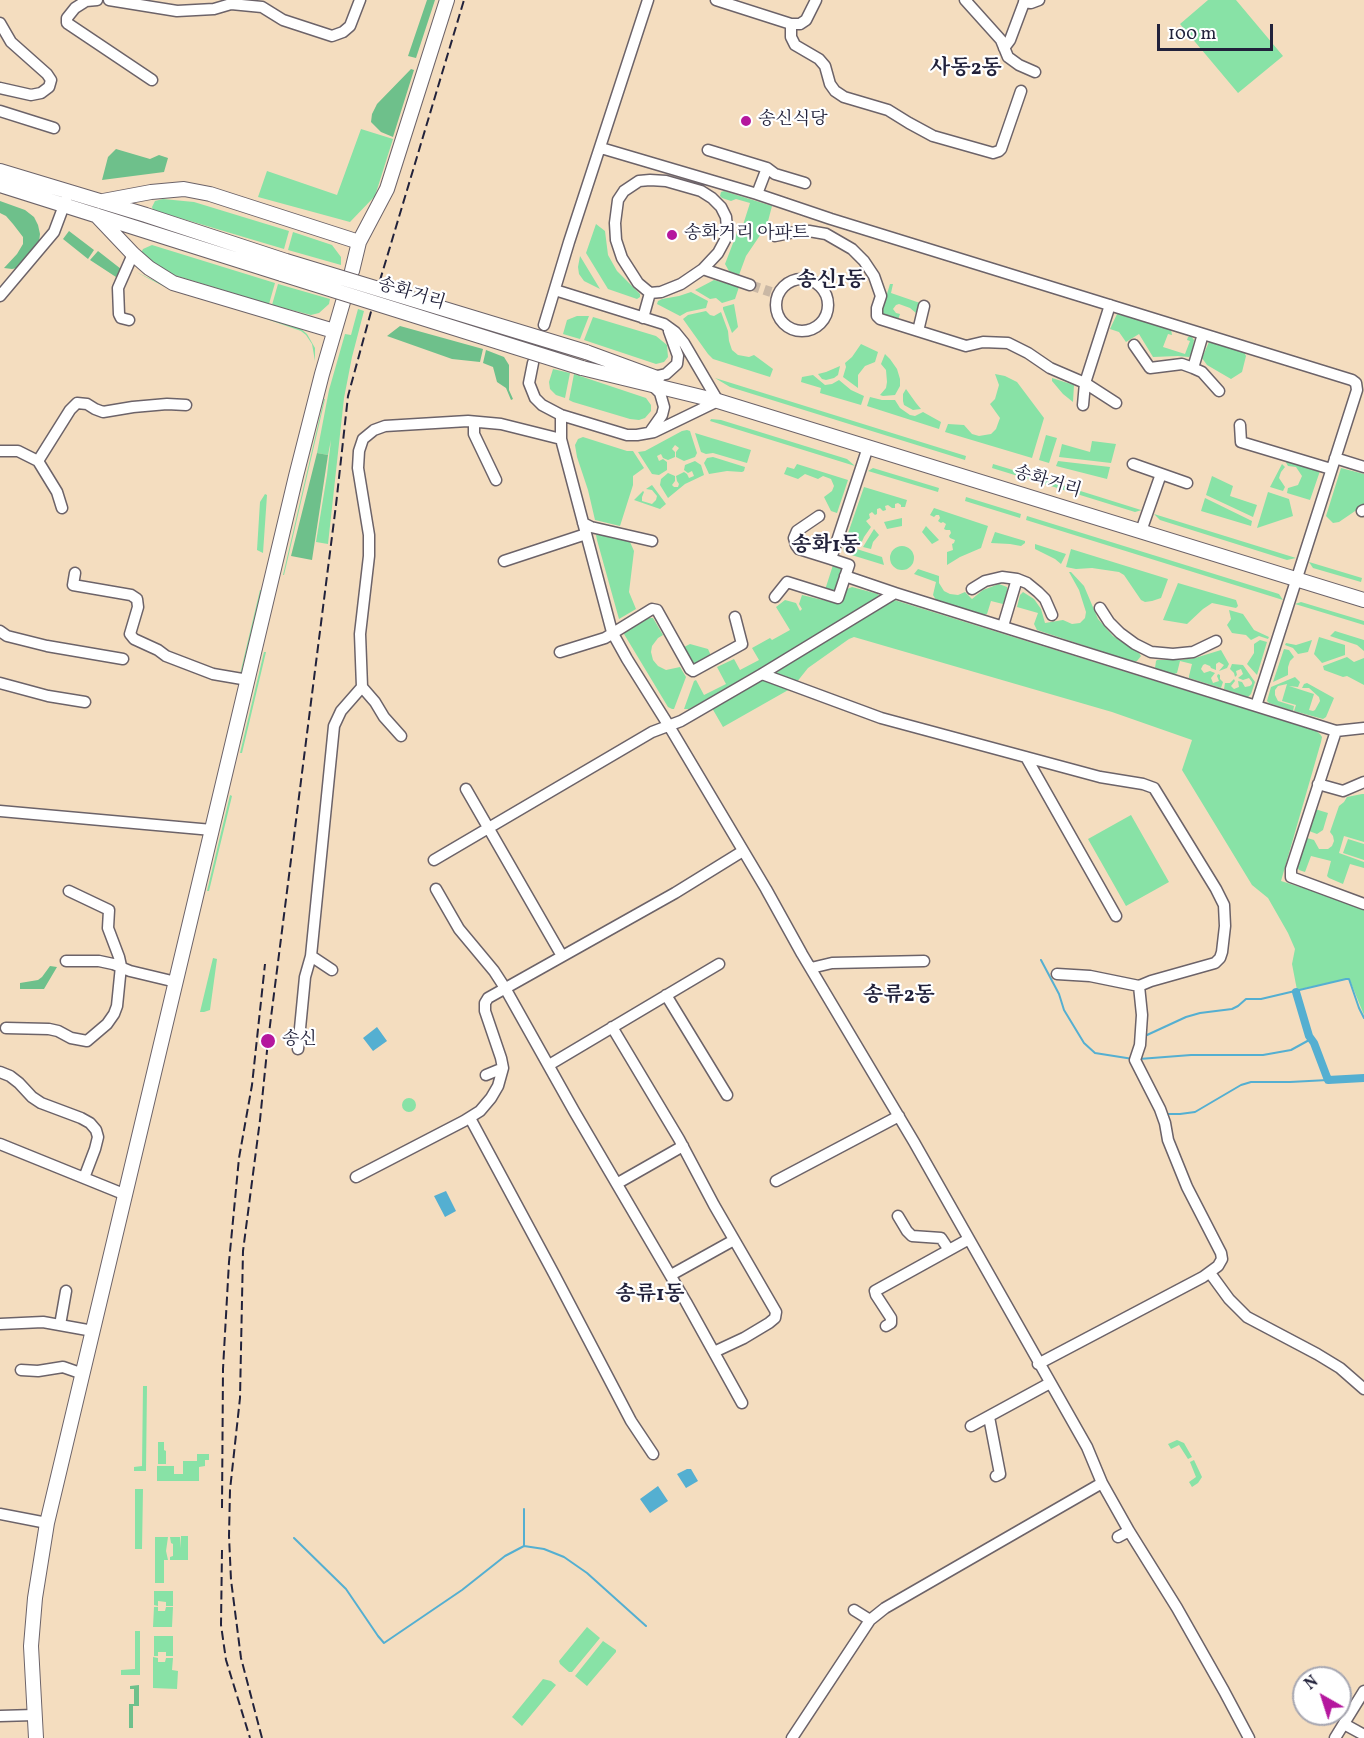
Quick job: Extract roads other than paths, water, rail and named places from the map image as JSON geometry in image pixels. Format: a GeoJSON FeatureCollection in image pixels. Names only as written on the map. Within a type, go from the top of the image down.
{"type":"FeatureCollection","features":[{"type":"Feature","properties":{"kind":"main road"},"geometry":{"type":"LineString","coordinates":[[352,271],[359,242],[387,189],[447,0]]}},
{"type":"Feature","properties":{"kind":"main road","name":"송화거리"},"geometry":{"type":"LineString","coordinates":[[0,171],[146,215],[284,267],[582,368],[652,381],[1364,600]]}},
{"type":"Feature","properties":{"kind":"main road","name":"송화거리"},"geometry":{"type":"LineString","coordinates":[[0,185],[144,230],[586,352],[652,381]]}},
{"type":"Feature","properties":{"kind":"main road"},"geometry":{"type":"LineString","coordinates":[[100,201],[184,189],[359,242]]}},
{"type":"Feature","properties":{"kind":"main road"},"geometry":{"type":"LineString","coordinates":[[146,215],[151,192]]}},
{"type":"Feature","properties":{"kind":"main road"},"geometry":{"type":"LineString","coordinates":[[95,215],[149,268],[173,283],[334,331]]}},
{"type":"Feature","properties":{"kind":"main road"},"geometry":{"type":"LineString","coordinates":[[133,254],[144,230]]}},
{"type":"Feature","properties":{"kind":"main road"},"geometry":{"type":"LineString","coordinates":[[36,1738],[31,1646],[35,1599],[47,1523],[296,476],[343,302]]}},
{"type":"Feature","properties":{"kind":"street"},"geometry":{"type":"LineString","coordinates":[[97,0],[86,1],[75,8],[67,18],[67,23],[152,80]]}},
{"type":"Feature","properties":{"kind":"street"},"geometry":{"type":"LineString","coordinates":[[109,0],[177,11],[214,9],[231,4],[262,7],[283,20],[332,36],[343,32],[350,26],[360,0]]}},
{"type":"Feature","properties":{"kind":"street"},"geometry":{"type":"LineString","coordinates":[[544,325],[648,0]]}},
{"type":"Feature","properties":{"kind":"street"},"geometry":{"type":"LineString","coordinates":[[716,0],[791,24],[800,24],[806,20],[816,0]]}},
{"type":"Feature","properties":{"kind":"street"},"geometry":{"type":"LineString","coordinates":[[965,0],[1001,40],[1008,57],[1035,72]]}},
{"type":"Feature","properties":{"kind":"street"},"geometry":{"type":"LineString","coordinates":[[1004,48],[1010,40],[1024,1],[1039,0]]}},
{"type":"Feature","properties":{"kind":"street"},"geometry":{"type":"LineString","coordinates":[[0,23],[11,42],[48,74],[51,80],[49,87],[41,93],[32,95],[0,88]]}},
{"type":"Feature","properties":{"kind":"street"},"geometry":{"type":"LineString","coordinates":[[791,24],[791,37],[795,45],[819,59],[825,66],[830,84],[835,91],[844,97],[888,110],[933,136],[993,153],[999,151],[1021,91]]}},
{"type":"Feature","properties":{"kind":"street"},"geometry":{"type":"LineString","coordinates":[[0,111],[54,128]]}},
{"type":"Feature","properties":{"kind":"street"},"geometry":{"type":"LineString","coordinates":[[601,148],[757,194],[1356,383],[1357,390],[1256,706]]}},
{"type":"Feature","properties":{"kind":"street"},"geometry":{"type":"LineString","coordinates":[[708,150],[767,168],[775,174],[805,183]]}},
{"type":"Feature","properties":{"kind":"street"},"geometry":{"type":"LineString","coordinates":[[757,194],[767,168]]}},
{"type":"Feature","properties":{"kind":"street"},"geometry":{"type":"LineString","coordinates":[[684,185],[689,173]]}},
{"type":"Feature","properties":{"kind":"street"},"geometry":{"type":"LineString","coordinates":[[639,181],[666,181],[701,191],[712,198],[726,217],[727,228],[725,240],[718,253],[703,269],[681,284],[661,292],[650,293],[638,283],[622,258],[616,240],[616,210],[618,200],[624,191],[639,181]]}},
{"type":"Feature","properties":{"kind":"street"},"geometry":{"type":"LineString","coordinates":[[0,296],[54,232],[69,191]]}},
{"type":"Feature","properties":{"kind":"street"},"geometry":{"type":"LineString","coordinates":[[826,234],[831,219]]}},
{"type":"Feature","properties":{"kind":"street"},"geometry":{"type":"LineString","coordinates":[[776,236],[809,231],[826,234],[852,249],[874,276],[881,296],[877,308],[877,316],[880,319],[966,346],[983,342],[1008,343],[1050,368],[1085,383],[1116,403]]}},
{"type":"Feature","properties":{"kind":"street"},"geometry":{"type":"LineString","coordinates":[[129,320],[121,318],[118,314],[118,288],[133,254]]}},
{"type":"Feature","properties":{"kind":"street"},"geometry":{"type":"LineString","coordinates":[[703,269],[750,285]]}},
{"type":"Feature","properties":{"kind":"street"},"geometry":{"type":"LineString","coordinates":[[794,280],[810,280],[820,285],[826,294],[828,304],[826,315],[819,324],[810,329],[799,331],[789,327],[778,315],[774,293],[794,280]]}},
{"type":"Feature","properties":{"kind":"street"},"geometry":{"type":"LineString","coordinates":[[533,363],[529,383],[535,398],[542,405],[561,415],[627,435],[648,434],[718,401],[684,343],[664,324],[555,290]]}},
{"type":"Feature","properties":{"kind":"street"},"geometry":{"type":"LineString","coordinates":[[643,318],[650,293]]}},
{"type":"Feature","properties":{"kind":"street"},"geometry":{"type":"LineString","coordinates":[[1083,405],[1085,383],[1110,305]]}},
{"type":"Feature","properties":{"kind":"street"},"geometry":{"type":"LineString","coordinates":[[918,331],[924,306]]}},
{"type":"Feature","properties":{"kind":"street"},"geometry":{"type":"LineString","coordinates":[[648,434],[657,425],[664,407],[660,393],[652,381],[666,374],[677,364],[678,356],[672,334],[664,324]]}},
{"type":"Feature","properties":{"kind":"street"},"geometry":{"type":"LineString","coordinates":[[1193,368],[1203,334]]}},
{"type":"Feature","properties":{"kind":"street"},"geometry":{"type":"LineString","coordinates":[[1134,345],[1150,368],[1182,364],[1202,372],[1220,391]]}},
{"type":"Feature","properties":{"kind":"street"},"geometry":{"type":"LineString","coordinates":[[38,461],[70,410],[77,403],[87,404],[103,412],[167,404],[186,405]]}},
{"type":"Feature","properties":{"kind":"street"},"geometry":{"type":"LineString","coordinates":[[561,415],[561,439],[612,632],[743,851],[771,887],[811,968],[969,1239],[1087,1447],[1102,1483],[1177,1608],[1249,1738]]}},
{"type":"Feature","properties":{"kind":"street"},"geometry":{"type":"LineString","coordinates":[[298,1049],[305,977],[319,929],[334,726],[341,711],[362,687],[367,668],[360,634],[369,556],[369,535],[358,468],[359,451],[363,439],[385,426],[474,422],[501,424],[561,439]]}},
{"type":"Feature","properties":{"kind":"street"},"geometry":{"type":"LineString","coordinates":[[474,422],[474,434],[496,480]]}},
{"type":"Feature","properties":{"kind":"street"},"geometry":{"type":"LineString","coordinates":[[1240,425],[1241,442],[1331,469]]}},
{"type":"Feature","properties":{"kind":"street"},"geometry":{"type":"LineString","coordinates":[[831,559],[868,447]]}},
{"type":"Feature","properties":{"kind":"street"},"geometry":{"type":"LineString","coordinates":[[0,452],[18,451],[38,461],[57,492],[62,508]]}},
{"type":"Feature","properties":{"kind":"street"},"geometry":{"type":"LineString","coordinates":[[1335,458],[1364,467]]}},
{"type":"Feature","properties":{"kind":"street"},"geometry":{"type":"LineString","coordinates":[[1133,464],[1187,483]]}},
{"type":"Feature","properties":{"kind":"street"},"geometry":{"type":"LineString","coordinates":[[1141,531],[1161,474]]}},
{"type":"Feature","properties":{"kind":"street"},"geometry":{"type":"LineString","coordinates":[[775,597],[787,582],[838,598],[849,565],[799,549],[794,538],[796,531],[819,516]]}},
{"type":"Feature","properties":{"kind":"street"},"geometry":{"type":"LineString","coordinates":[[504,561],[591,527],[652,541]]}},
{"type":"Feature","properties":{"kind":"street"},"geometry":{"type":"LineString","coordinates":[[75,573],[73,585],[131,595],[137,599],[138,607],[130,634],[134,639],[166,656],[213,674],[248,680]]}},
{"type":"Feature","properties":{"kind":"street"},"geometry":{"type":"LineString","coordinates":[[845,576],[1145,671],[1181,677],[1256,706],[1336,731],[1364,728]]}},
{"type":"Feature","properties":{"kind":"street"},"geometry":{"type":"LineString","coordinates":[[972,589],[985,581],[1002,577],[1017,579],[1028,583],[1045,599],[1052,615]]}},
{"type":"Feature","properties":{"kind":"street"},"geometry":{"type":"LineString","coordinates":[[1003,626],[1017,579]]}},
{"type":"Feature","properties":{"kind":"street"},"geometry":{"type":"LineString","coordinates":[[435,860],[652,732],[681,721],[762,674],[895,593]]}},
{"type":"Feature","properties":{"kind":"street"},"geometry":{"type":"LineString","coordinates":[[1100,608],[1120,633],[1151,652],[1173,654],[1193,652],[1216,641]]}},
{"type":"Feature","properties":{"kind":"street"},"geometry":{"type":"LineString","coordinates":[[560,652],[604,638],[652,609],[657,610],[693,671],[742,644],[735,617]]}},
{"type":"Feature","properties":{"kind":"street"},"geometry":{"type":"LineString","coordinates":[[0,631],[7,636],[47,646],[123,660]]}},
{"type":"Feature","properties":{"kind":"street"},"geometry":{"type":"LineString","coordinates":[[1145,671],[1151,652]]}},
{"type":"Feature","properties":{"kind":"street"},"geometry":{"type":"LineString","coordinates":[[762,674],[881,718],[1100,777],[1154,788],[1224,904],[1225,926],[1220,958],[1215,963],[1139,986],[1090,976],[1057,974]]}},
{"type":"Feature","properties":{"kind":"street"},"geometry":{"type":"LineString","coordinates":[[0,683],[48,696],[85,702]]}},
{"type":"Feature","properties":{"kind":"street"},"geometry":{"type":"LineString","coordinates":[[362,687],[401,736]]}},
{"type":"Feature","properties":{"kind":"street"},"geometry":{"type":"LineString","coordinates":[[1336,731],[1291,869],[1291,877],[1364,904]]}},
{"type":"Feature","properties":{"kind":"street"},"geometry":{"type":"LineString","coordinates":[[1026,757],[1116,916]]}},
{"type":"Feature","properties":{"kind":"street"},"geometry":{"type":"LineString","coordinates":[[1318,784],[1343,791],[1364,782]]}},
{"type":"Feature","properties":{"kind":"street"},"geometry":{"type":"LineString","coordinates":[[466,789],[562,956]]}},
{"type":"Feature","properties":{"kind":"street"},"geometry":{"type":"LineString","coordinates":[[0,811],[212,831]]}},
{"type":"Feature","properties":{"kind":"street"},"geometry":{"type":"LineString","coordinates":[[356,1177],[470,1118],[480,1111],[491,1098],[498,1086],[503,1068],[485,1011],[488,998],[675,893],[743,851]]}},
{"type":"Feature","properties":{"kind":"street"},"geometry":{"type":"LineString","coordinates":[[436,889],[459,929],[505,988],[671,1275],[742,1403]]}},
{"type":"Feature","properties":{"kind":"street"},"geometry":{"type":"LineString","coordinates":[[6,1028],[58,1030],[71,1038],[87,1041],[107,1024],[114,1014],[117,1006],[121,966],[108,928],[109,910],[69,891]]}},
{"type":"Feature","properties":{"kind":"street"},"geometry":{"type":"LineString","coordinates":[[311,956],[332,970]]}},
{"type":"Feature","properties":{"kind":"street"},"geometry":{"type":"LineString","coordinates":[[66,960],[99,961],[176,982]]}},
{"type":"Feature","properties":{"kind":"street"},"geometry":{"type":"LineString","coordinates":[[811,968],[832,963],[924,962]]}},
{"type":"Feature","properties":{"kind":"street"},"geometry":{"type":"LineString","coordinates":[[549,1065],[719,964]]}},
{"type":"Feature","properties":{"kind":"street"},"geometry":{"type":"LineString","coordinates":[[1038,1364],[1210,1272],[1218,1266],[1222,1259],[1187,1187],[1168,1140],[1160,1109],[1136,1059],[1140,1045],[1142,1015],[1139,986]]}},
{"type":"Feature","properties":{"kind":"street"},"geometry":{"type":"LineString","coordinates":[[666,995],[727,1095]]}},
{"type":"Feature","properties":{"kind":"street"},"geometry":{"type":"LineString","coordinates":[[612,1027],[684,1146],[734,1240],[776,1312],[775,1318],[744,1338],[714,1352]]}},
{"type":"Feature","properties":{"kind":"street"},"geometry":{"type":"LineString","coordinates":[[486,1075],[503,1068]]}},
{"type":"Feature","properties":{"kind":"street"},"geometry":{"type":"LineString","coordinates":[[0,1071],[19,1083],[41,1103],[81,1118],[96,1130],[98,1137],[95,1149],[84,1178]]}},
{"type":"Feature","properties":{"kind":"street"},"geometry":{"type":"LineString","coordinates":[[776,1181],[899,1116]]}},
{"type":"Feature","properties":{"kind":"street"},"geometry":{"type":"LineString","coordinates":[[470,1118],[602,1372],[653,1454]]}},
{"type":"Feature","properties":{"kind":"street"},"geometry":{"type":"LineString","coordinates":[[0,1144],[126,1195]]}},
{"type":"Feature","properties":{"kind":"street"},"geometry":{"type":"LineString","coordinates":[[618,1183],[684,1146]]}},
{"type":"Feature","properties":{"kind":"street"},"geometry":{"type":"LineString","coordinates":[[898,1216],[912,1236],[941,1238],[949,1250]]}},
{"type":"Feature","properties":{"kind":"street"},"geometry":{"type":"LineString","coordinates":[[886,1326],[891,1323],[891,1318],[875,1291],[969,1239]]}},
{"type":"Feature","properties":{"kind":"street"},"geometry":{"type":"LineString","coordinates":[[671,1275],[734,1240]]}},
{"type":"Feature","properties":{"kind":"street"},"geometry":{"type":"LineString","coordinates":[[1210,1272],[1229,1299],[1247,1317],[1340,1368],[1364,1389]]}},
{"type":"Feature","properties":{"kind":"street"},"geometry":{"type":"LineString","coordinates":[[60,1325],[66,1291]]}},
{"type":"Feature","properties":{"kind":"street"},"geometry":{"type":"LineString","coordinates":[[0,1324],[43,1322],[93,1331]]}},
{"type":"Feature","properties":{"kind":"street"},"geometry":{"type":"LineString","coordinates":[[21,1370],[38,1371],[63,1367],[83,1374]]}},
{"type":"Feature","properties":{"kind":"street"},"geometry":{"type":"LineString","coordinates":[[971,1426],[1050,1383]]}},
{"type":"Feature","properties":{"kind":"street"},"geometry":{"type":"LineString","coordinates":[[989,1417],[1000,1473],[996,1476]]}},
{"type":"Feature","properties":{"kind":"street"},"geometry":{"type":"LineString","coordinates":[[792,1738],[870,1620],[891,1609],[952,1565],[1102,1483]]}},
{"type":"Feature","properties":{"kind":"street"},"geometry":{"type":"LineString","coordinates":[[0,1514],[47,1523]]}},
{"type":"Feature","properties":{"kind":"street"},"geometry":{"type":"LineString","coordinates":[[1118,1537],[1129,1531]]}},
{"type":"Feature","properties":{"kind":"street"},"geometry":{"type":"LineString","coordinates":[[854,1610],[870,1620]]}},
{"type":"Feature","properties":{"kind":"street"},"geometry":{"type":"LineString","coordinates":[[1352,1711],[1364,1691]]}},
{"type":"Feature","properties":{"kind":"street"},"geometry":{"type":"LineString","coordinates":[[0,1716],[34,1715]]}},
{"type":"Feature","properties":{"kind":"street"},"geometry":{"type":"LineString","coordinates":[[1348,1726],[1364,1735]]}},
{"type":"Feature","properties":{"kind":"water"},"geometry":{"type":"Polygon","coordinates":[[[377,1027],[387,1041],[373,1051],[363,1038],[377,1027]]]}},
{"type":"Feature","properties":{"kind":"water"},"geometry":{"type":"Polygon","coordinates":[[[446,1191],[456,1211],[445,1217],[434,1196],[446,1191]]]}},
{"type":"Feature","properties":{"kind":"water"},"geometry":{"type":"Polygon","coordinates":[[[691,1469],[698,1481],[686,1488],[677,1474],[691,1469]]]}},
{"type":"Feature","properties":{"kind":"water"},"geometry":{"type":"Polygon","coordinates":[[[658,1486],[668,1501],[650,1513],[640,1499],[658,1486]]]}},
{"type":"Feature","properties":{"kind":"waterway"},"geometry":{"type":"LineString","coordinates":[[1041,960],[1059,994],[1064,1010],[1084,1043],[1095,1053],[1133,1059]]}},
{"type":"Feature","properties":{"kind":"waterway"},"geometry":{"type":"LineString","coordinates":[[1147,1035],[1186,1017],[1232,1009],[1246,999],[1261,999],[1346,979],[1349,979],[1364,1018]]}},
{"type":"Feature","properties":{"kind":"waterway"},"geometry":{"type":"LineString","coordinates":[[1296,992],[1309,1036],[1314,1043],[1328,1080],[1364,1078]]}},
{"type":"Feature","properties":{"kind":"waterway"},"geometry":{"type":"LineString","coordinates":[[1139,1059],[1191,1055],[1263,1055],[1291,1050],[1311,1039]]}},
{"type":"Feature","properties":{"kind":"waterway"},"geometry":{"type":"LineString","coordinates":[[1165,1114],[1195,1112],[1241,1085],[1251,1082],[1328,1080]]}},
{"type":"Feature","properties":{"kind":"waterway"},"geometry":{"type":"LineString","coordinates":[[524,1509],[524,1546]]}},
{"type":"Feature","properties":{"kind":"waterway"},"geometry":{"type":"LineString","coordinates":[[294,1538],[346,1589],[384,1643],[462,1590],[505,1556],[524,1546],[544,1549],[564,1557],[587,1573],[646,1626]]}},
{"type":"Feature","properties":{"kind":"tunnel"},"geometry":{"type":"LineString","coordinates":[[750,285],[771,292]]}},
{"type":"Feature","properties":{"kind":"railway"},"geometry":{"type":"LineString","coordinates":[[262,1738],[241,1658],[231,1580],[229,1536],[230,1490],[240,1398],[243,1251],[348,396],[375,297],[464,0]]}},
{"type":"Feature","properties":{"kind":"railway"},"geometry":{"type":"LineString","coordinates":[[222,1508],[223,1369],[229,1262],[239,1158],[252,1085],[265,964]]}},
{"type":"Feature","properties":{"kind":"railway"},"geometry":{"type":"LineString","coordinates":[[222,1550],[221,1625],[226,1660],[250,1738]]}},
{"type":"Feature","properties":{"kind":"place","name":"송신식당"},"geometry":{"type":"Point","coordinates":[746,121]}},
{"type":"Feature","properties":{"kind":"place","name":"송화거리 아파트"},"geometry":{"type":"Point","coordinates":[672,235]}},
{"type":"Feature","properties":{"kind":"place","name":"송신"},"geometry":{"type":"Point","coordinates":[268,1041]}},
{"type":"Feature","properties":{"kind":"district","name":"사동2동"},"geometry":{"type":"Point","coordinates":[966,70]}},
{"type":"Feature","properties":{"kind":"district","name":"송신1동"},"geometry":{"type":"Point","coordinates":[831,282]}},
{"type":"Feature","properties":{"kind":"district","name":"송화1동"},"geometry":{"type":"Point","coordinates":[826,547]}},
{"type":"Feature","properties":{"kind":"district","name":"송류2동"},"geometry":{"type":"Point","coordinates":[899,997]}},
{"type":"Feature","properties":{"kind":"district","name":"송류1동"},"geometry":{"type":"Point","coordinates":[650,1296]}}]}
